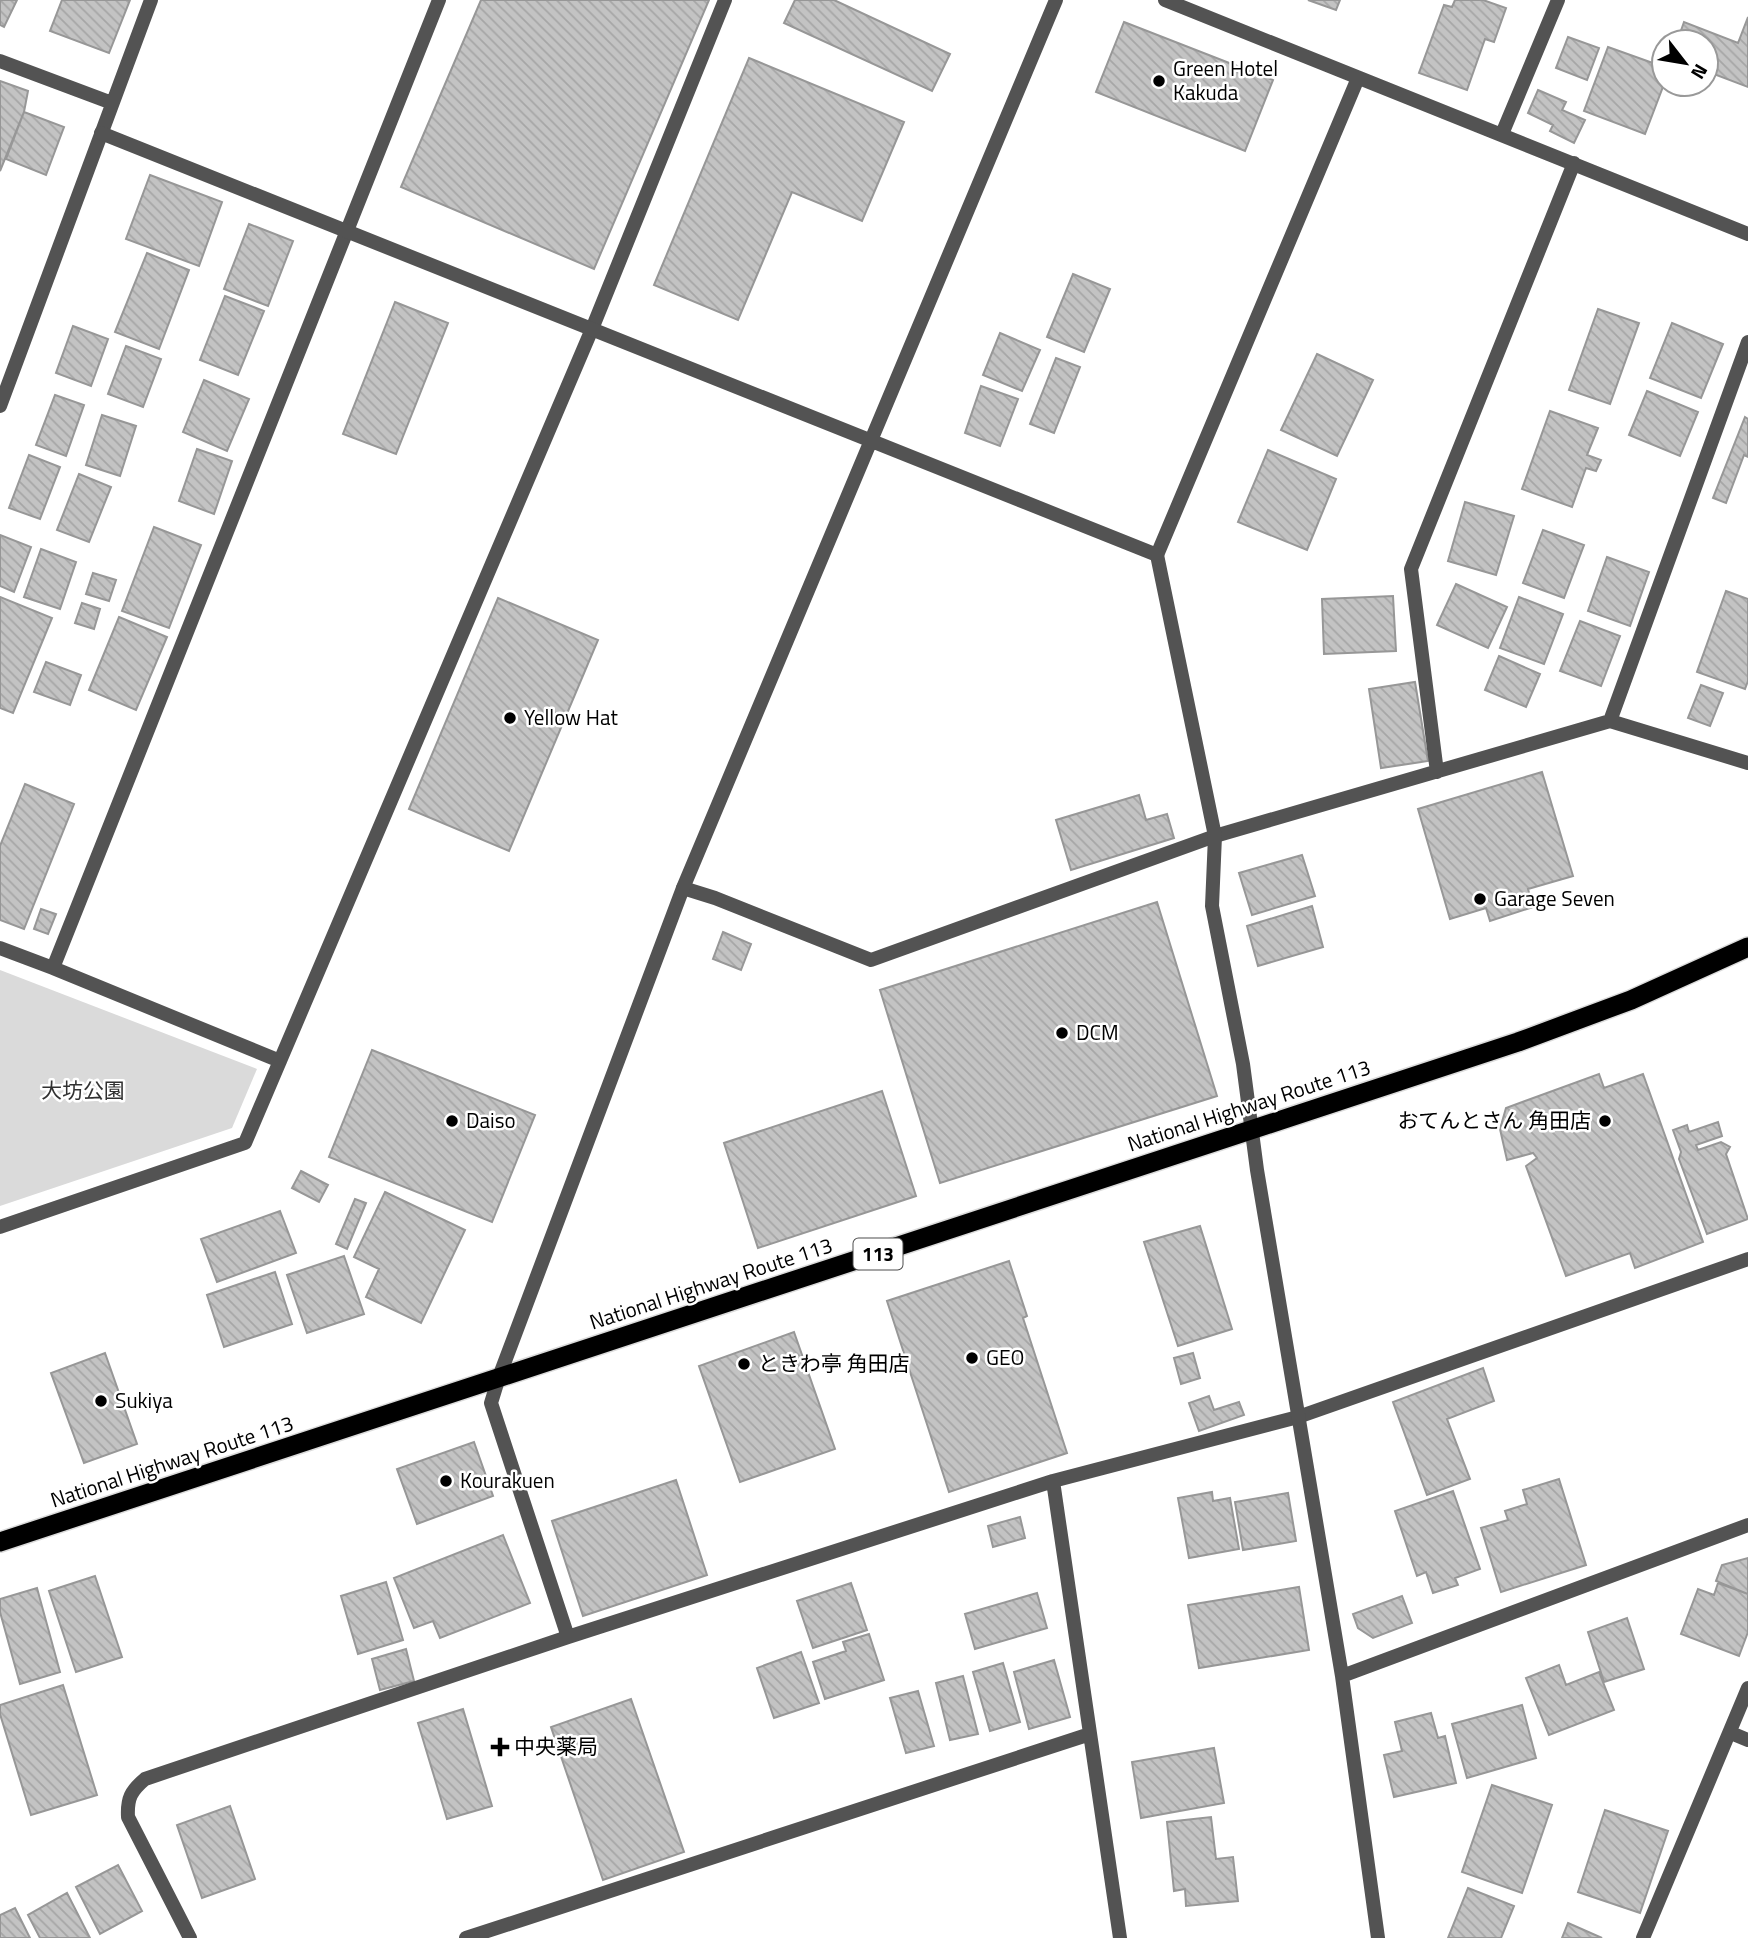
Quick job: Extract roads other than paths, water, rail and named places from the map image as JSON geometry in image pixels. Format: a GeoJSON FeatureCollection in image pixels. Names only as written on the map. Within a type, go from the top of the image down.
{"type":"FeatureCollection","features":[{"type":"Feature","properties":{"kind":"highway","name":"National Highway Route 113"},"geometry":{"type":"LineString","coordinates":[[0,1542],[1543,1033],[1631,1000],[1748,947]]}},
{"type":"Feature","properties":{"kind":"street"},"geometry":{"type":"LineString","coordinates":[[0,406],[151,0]]}},
{"type":"Feature","properties":{"kind":"street"},"geometry":{"type":"LineString","coordinates":[[54,968],[439,0]]}},
{"type":"Feature","properties":{"kind":"street"},"geometry":{"type":"LineString","coordinates":[[0,1227],[245,1143],[592,329],[725,0]]}},
{"type":"Feature","properties":{"kind":"street"},"geometry":{"type":"LineString","coordinates":[[568,1637],[491,1403],[682,888],[1056,0]]}},
{"type":"Feature","properties":{"kind":"street"},"geometry":{"type":"LineString","coordinates":[[1165,0],[1748,234]]}},
{"type":"Feature","properties":{"kind":"street"},"geometry":{"type":"LineString","coordinates":[[1502,134],[1558,0]]}},
{"type":"Feature","properties":{"kind":"street"},"geometry":{"type":"LineString","coordinates":[[0,61],[111,103]]}},
{"type":"Feature","properties":{"kind":"street"},"geometry":{"type":"LineString","coordinates":[[1357,78],[1157,555],[1215,836],[1212,906],[1254,1127],[1257,1170],[1342,1676],[1378,1938]]}},
{"type":"Feature","properties":{"kind":"street"},"geometry":{"type":"LineString","coordinates":[[101,133],[1157,555]]}},
{"type":"Feature","properties":{"kind":"street"},"geometry":{"type":"LineString","coordinates":[[1437,772],[1411,569],[1574,163]]}},
{"type":"Feature","properties":{"kind":"street"},"geometry":{"type":"LineString","coordinates":[[1609,721],[1748,342]]}},
{"type":"Feature","properties":{"kind":"street"},"geometry":{"type":"LineString","coordinates":[[682,888],[715,898],[871,960],[1215,836],[1609,721],[1748,763]]}},
{"type":"Feature","properties":{"kind":"street"},"geometry":{"type":"LineString","coordinates":[[0,948],[280,1061]]}},
{"type":"Feature","properties":{"kind":"street"},"geometry":{"type":"LineString","coordinates":[[190,1938],[128,1817],[127,1802],[131,1792],[145,1779],[568,1637],[1053,1481],[1298,1417],[1748,1259]]}},
{"type":"Feature","properties":{"kind":"street"},"geometry":{"type":"LineString","coordinates":[[1053,1481],[1120,1938]]}},
{"type":"Feature","properties":{"kind":"street"},"geometry":{"type":"LineString","coordinates":[[1342,1676],[1748,1525]]}},
{"type":"Feature","properties":{"kind":"street"},"geometry":{"type":"LineString","coordinates":[[1643,1938],[1748,1688]]}},
{"type":"Feature","properties":{"kind":"street"},"geometry":{"type":"LineString","coordinates":[[1731,1733],[1748,1740]]}},
{"type":"Feature","properties":{"kind":"street"},"geometry":{"type":"LineString","coordinates":[[466,1938],[1090,1734]]}},
{"type":"Feature","properties":{"kind":"place","name":"Green Hotel Kakuda"},"geometry":{"type":"Point","coordinates":[1159,81]}},
{"type":"Feature","properties":{"kind":"place","name":"Yellow Hat"},"geometry":{"type":"Point","coordinates":[510,718]}},
{"type":"Feature","properties":{"kind":"place","name":"Garage Seven"},"geometry":{"type":"Point","coordinates":[1480,899]}},
{"type":"Feature","properties":{"kind":"place","name":"DCM"},"geometry":{"type":"Point","coordinates":[1062,1033]}},
{"type":"Feature","properties":{"kind":"place","name":"Daiso"},"geometry":{"type":"Point","coordinates":[452,1121]}},
{"type":"Feature","properties":{"kind":"place","name":"おてんとさん 角田店"},"geometry":{"type":"Point","coordinates":[1605,1121]}},
{"type":"Feature","properties":{"kind":"place","name":"GEO"},"geometry":{"type":"Point","coordinates":[972,1358]}},
{"type":"Feature","properties":{"kind":"place","name":"ときわ亭 角田店"},"geometry":{"type":"Point","coordinates":[744,1364]}},
{"type":"Feature","properties":{"kind":"place","name":"Sukiya"},"geometry":{"type":"Point","coordinates":[101,1401]}},
{"type":"Feature","properties":{"kind":"place","name":"Kourakuen"},"geometry":{"type":"Point","coordinates":[446,1481]}},
{"type":"Feature","properties":{"kind":"place","name":"中央薬局"},"geometry":{"type":"Point","coordinates":[500,1747]}},
{"type":"Feature","properties":{"kind":"park label","name":"大坊公園"},"geometry":{"type":"Point","coordinates":[83,1091]}}]}
